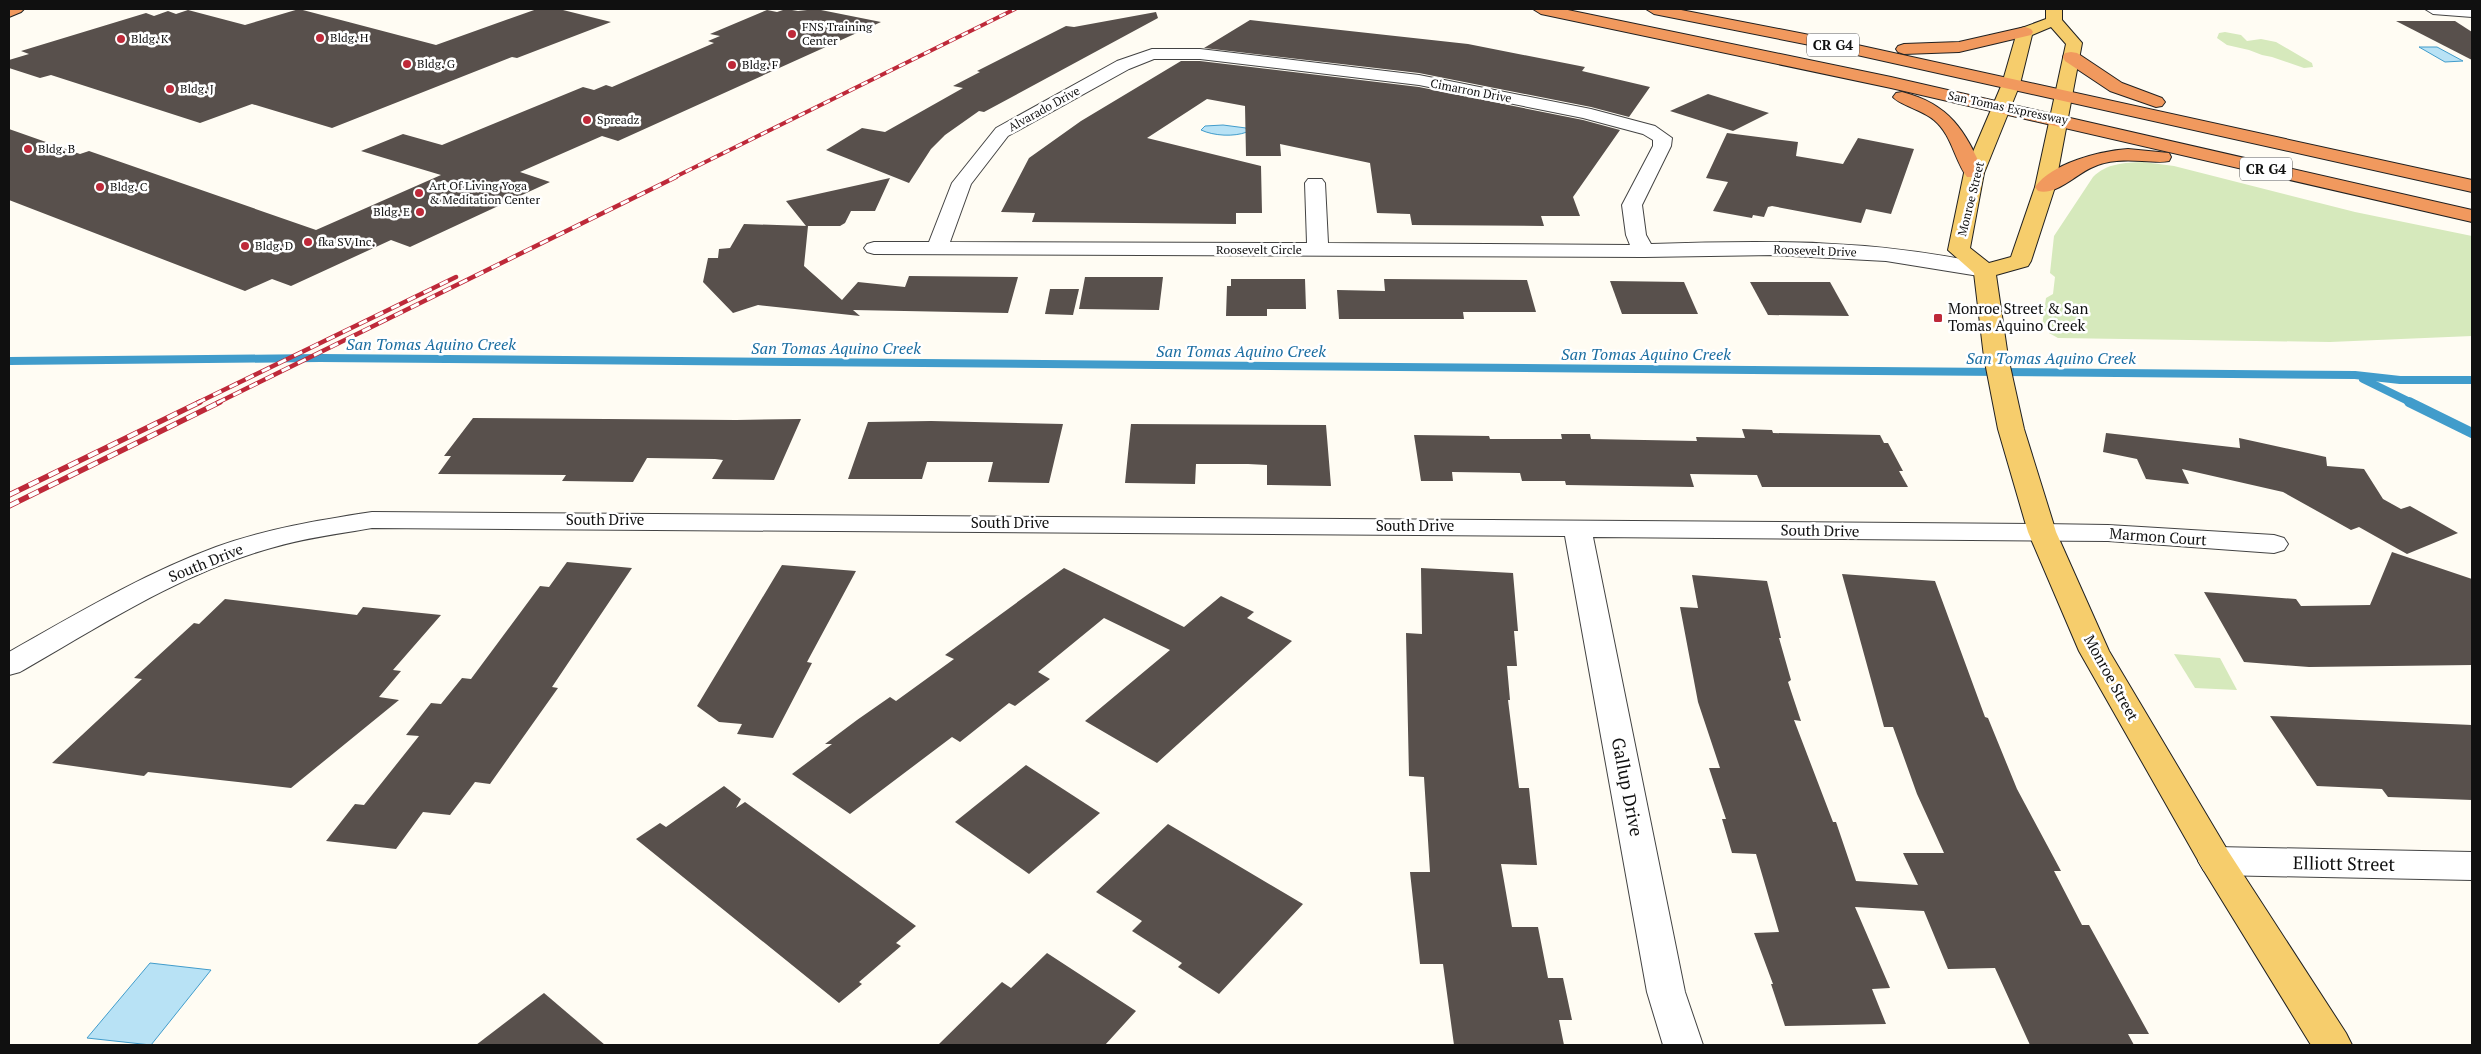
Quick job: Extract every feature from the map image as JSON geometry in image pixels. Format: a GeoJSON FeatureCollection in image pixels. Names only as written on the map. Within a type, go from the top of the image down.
{"type":"FeatureCollection","features":[{"type":"Feature","properties":{"kind":"highway"},"geometry":{"type":"LineString","coordinates":[[9,12],[16,9]]}},
{"type":"Feature","properties":{"kind":"highway","name":"San Tomas Expressway"},"geometry":{"type":"LineString","coordinates":[[1541,9],[1689,38],[2060,119],[2472,217]]}},
{"type":"Feature","properties":{"kind":"highway","name":"San Tomas Expressway"},"geometry":{"type":"LineString","coordinates":[[1654,9],[1830,44],[2472,186]]}},
{"type":"Feature","properties":{"kind":"highway"},"geometry":{"type":"LineString","coordinates":[[1830,44],[1938,49],[1983,43],[2025,32]]}},
{"type":"Feature","properties":{"kind":"highway"},"geometry":{"type":"LineString","coordinates":[[1689,38],[1924,105],[1936,111],[1952,127],[1974,173]]}},
{"type":"Feature","properties":{"kind":"highway"},"geometry":{"type":"LineString","coordinates":[[2072,57],[2116,87],[2144,99],[2197,113],[2236,134]]}},
{"type":"Feature","properties":{"kind":"highway"},"geometry":{"type":"LineString","coordinates":[[2045,187],[2072,168],[2094,159],[2112,155],[2146,155],[2316,193],[2472,217]]}},
{"type":"Feature","properties":{"kind":"main road"},"geometry":{"type":"LineString","coordinates":[[1985,271],[2020,261],[2045,187],[2072,57],[2074,43],[2054,15],[2025,32]]}},
{"type":"Feature","properties":{"kind":"main road","name":"Monroe Street"},"geometry":{"type":"LineString","coordinates":[[2025,32],[2011,84],[1974,173],[1959,250],[1985,271],[1996,357],[2004,398],[2042,532],[2094,651],[2216,861],[2332,1045]]}},
{"type":"Feature","properties":{"kind":"street"},"geometry":{"type":"LineString","coordinates":[[2433,9],[2472,12]]}},
{"type":"Feature","properties":{"kind":"street","name":"Alvarado Drive"},"geometry":{"type":"LineString","coordinates":[[937,248],[962,183],[1002,132],[1123,65],[1152,54]]}},
{"type":"Feature","properties":{"kind":"street","name":"Cimarron Drive"},"geometry":{"type":"LineString","coordinates":[[1152,54],[1200,54],[1419,80],[1585,114],[1649,130],[1663,138],[1662,146],[1632,205],[1636,235],[1644,251]]}},
{"type":"Feature","properties":{"kind":"street"},"geometry":{"type":"LineString","coordinates":[[1315,183],[1318,250]]}},
{"type":"Feature","properties":{"kind":"street","name":"Roosevelt Circle"},"geometry":{"type":"LineString","coordinates":[[874,248],[1644,251]]}},
{"type":"Feature","properties":{"kind":"street","name":"Roosevelt Drive"},"geometry":{"type":"LineString","coordinates":[[1644,251],[1702,249],[1835,250],[1928,261],[1985,271]]}},
{"type":"Feature","properties":{"kind":"street","name":"South Drive"},"geometry":{"type":"LineString","coordinates":[[9,665],[140,591],[201,563],[260,542],[318,528],[372,520],[423,518],[2042,532]]}},
{"type":"Feature","properties":{"kind":"street","name":"Gallup Drive"},"geometry":{"type":"LineString","coordinates":[[1577,528],[1666,992],[1683,1045]]}},
{"type":"Feature","properties":{"kind":"street","name":"Marmon Court"},"geometry":{"type":"LineString","coordinates":[[2042,532],[2108,533],[2274,544]]}},
{"type":"Feature","properties":{"kind":"street","name":"Elliott Street"},"geometry":{"type":"LineString","coordinates":[[2216,861],[2472,866]]}},
{"type":"Feature","properties":{"kind":"green space"},"geometry":{"type":"Polygon","coordinates":[[[2225,32],[2241,35],[2247,41],[2261,39],[2276,42],[2312,63],[2313,67],[2304,68],[2249,50],[2227,45],[2217,38],[2219,33],[2225,32]]]}},
{"type":"Feature","properties":{"kind":"green space"},"geometry":{"type":"Polygon","coordinates":[[[2143,162],[2174,166],[2355,212],[2472,236],[2472,336],[2330,342],[2058,338],[2049,333],[2051,328],[2042,326],[2046,298],[2053,294],[2055,277],[2050,273],[2054,236],[2098,172],[2110,166],[2143,162]]]}},
{"type":"Feature","properties":{"kind":"green space"},"geometry":{"type":"Polygon","coordinates":[[[2174,654],[2220,658],[2237,690],[2195,688],[2174,654]]]}},
{"type":"Feature","properties":{"kind":"water"},"geometry":{"type":"Polygon","coordinates":[[[2419,47],[2437,47],[2463,61],[2445,62],[2419,47]]]}},
{"type":"Feature","properties":{"kind":"water"},"geometry":{"type":"Polygon","coordinates":[[[1223,125],[1246,128],[1247,132],[1236,135],[1224,135],[1212,134],[1201,130],[1205,126],[1223,125]]]}},
{"type":"Feature","properties":{"kind":"water"},"geometry":{"type":"Polygon","coordinates":[[[150,963],[211,970],[151,1045],[87,1038],[150,963]]]}},
{"type":"Feature","properties":{"kind":"building"},"geometry":{"type":"Polygon","coordinates":[[[299,9],[436,45],[537,9],[559,9],[611,22],[517,58],[512,57],[332,128],[252,104],[200,123],[51,75],[40,78],[9,68],[9,60],[29,54],[21,51],[146,13],[154,16],[168,11],[176,14],[188,10],[245,25],[299,9]]]}},
{"type":"Feature","properties":{"kind":"building"},"geometry":{"type":"Polygon","coordinates":[[[786,9],[798,11],[816,9],[881,22],[618,141],[602,136],[520,172],[550,182],[410,247],[391,240],[291,286],[272,279],[245,291],[9,200],[9,129],[80,154],[89,151],[316,230],[441,175],[361,151],[403,134],[442,145],[583,87],[594,90],[606,85],[612,87],[714,43],[708,41],[720,36],[710,34],[767,10],[777,12],[786,9]]]}},
{"type":"Feature","properties":{"kind":"building"},"geometry":{"type":"Polygon","coordinates":[[[1156,12],[1158,18],[984,112],[979,111],[945,135],[931,149],[909,183],[826,150],[862,128],[885,132],[963,88],[953,86],[980,72],[977,71],[1066,26],[1074,27],[1156,12]]]}},
{"type":"Feature","properties":{"kind":"building"},"geometry":{"type":"Polygon","coordinates":[[[1250,20],[1468,44],[1585,67],[1582,71],[1650,87],[1629,117],[1591,107],[1419,73],[1204,48],[1250,20]]]}},
{"type":"Feature","properties":{"kind":"building"},"geometry":{"type":"Polygon","coordinates":[[[2396,21],[2455,21],[2472,32],[2472,60],[2396,21]]]}},
{"type":"Feature","properties":{"kind":"building"},"geometry":{"type":"Polygon","coordinates":[[[1181,61],[1200,61],[1419,87],[1583,120],[1620,130],[1573,197],[1580,216],[1541,216],[1544,226],[1412,225],[1410,214],[1377,213],[1370,163],[1280,144],[1281,156],[1246,156],[1245,106],[1207,99],[1147,138],[1261,166],[1262,213],[1236,213],[1236,224],[1032,222],[1035,213],[1001,212],[1029,158],[1081,121],[1181,61]]]}},
{"type":"Feature","properties":{"kind":"building"},"geometry":{"type":"Polygon","coordinates":[[[1708,94],[1769,113],[1733,131],[1670,111],[1708,94]]]}},
{"type":"Feature","properties":{"kind":"building"},"geometry":{"type":"Polygon","coordinates":[[[1727,133],[1798,142],[1796,156],[1843,164],[1858,138],[1914,149],[1891,214],[1866,209],[1861,223],[1772,206],[1768,207],[1764,217],[1753,215],[1752,218],[1713,211],[1728,182],[1706,178],[1727,133]]]}},
{"type":"Feature","properties":{"kind":"building"},"geometry":{"type":"Polygon","coordinates":[[[890,178],[875,211],[851,211],[845,223],[840,226],[806,226],[786,201],[890,178]]]}},
{"type":"Feature","properties":{"kind":"building"},"geometry":{"type":"Polygon","coordinates":[[[744,224],[808,226],[804,266],[842,300],[858,282],[905,287],[909,276],[1018,277],[1008,313],[853,310],[860,316],[758,305],[733,313],[703,282],[708,258],[718,258],[719,249],[730,248],[744,224]]]}},
{"type":"Feature","properties":{"kind":"building"},"geometry":{"type":"Polygon","coordinates":[[[1085,277],[1163,277],[1159,310],[1079,309],[1085,277]]]}},
{"type":"Feature","properties":{"kind":"building"},"geometry":{"type":"Polygon","coordinates":[[[1231,279],[1305,279],[1306,309],[1267,309],[1267,316],[1226,316],[1227,286],[1231,286],[1231,279]]]}},
{"type":"Feature","properties":{"kind":"building"},"geometry":{"type":"Polygon","coordinates":[[[1384,279],[1527,280],[1536,312],[1463,312],[1464,319],[1339,319],[1337,290],[1385,291],[1384,279]]]}},
{"type":"Feature","properties":{"kind":"building"},"geometry":{"type":"Polygon","coordinates":[[[1610,281],[1684,282],[1698,314],[1622,314],[1610,281]]]}},
{"type":"Feature","properties":{"kind":"building"},"geometry":{"type":"Polygon","coordinates":[[[1750,282],[1830,282],[1849,316],[1768,315],[1750,282]]]}},
{"type":"Feature","properties":{"kind":"building"},"geometry":{"type":"Polygon","coordinates":[[[1050,289],[1079,289],[1073,315],[1045,314],[1050,289]]]}},
{"type":"Feature","properties":{"kind":"building"},"geometry":{"type":"Polygon","coordinates":[[[473,418],[801,419],[774,480],[712,479],[723,460],[715,459],[647,458],[633,482],[562,481],[566,475],[438,474],[451,456],[444,456],[473,418]]]}},
{"type":"Feature","properties":{"kind":"building"},"geometry":{"type":"Polygon","coordinates":[[[931,421],[1063,424],[1049,483],[988,482],[993,462],[927,462],[922,479],[848,479],[868,422],[931,421]]]}},
{"type":"Feature","properties":{"kind":"building"},"geometry":{"type":"Polygon","coordinates":[[[1131,424],[1326,425],[1331,486],[1267,485],[1267,465],[1248,464],[1196,464],[1195,484],[1125,483],[1131,424]]]}},
{"type":"Feature","properties":{"kind":"building"},"geometry":{"type":"Polygon","coordinates":[[[1742,429],[1772,430],[1773,433],[1880,435],[1884,443],[1888,443],[1903,471],[1899,471],[1908,487],[1762,487],[1757,475],[1690,474],[1694,487],[1566,485],[1565,481],[1522,481],[1520,473],[1452,472],[1453,481],[1421,481],[1414,435],[1489,436],[1490,439],[1562,439],[1561,434],[1590,434],[1591,439],[1697,441],[1696,437],[1745,438],[1742,429]]]}},
{"type":"Feature","properties":{"kind":"building"},"geometry":{"type":"Polygon","coordinates":[[[2106,433],[2240,448],[2239,438],[2326,457],[2327,466],[2364,469],[2383,499],[2401,509],[2410,506],[2458,533],[2407,554],[2359,527],[2351,530],[2283,492],[2182,469],[2189,484],[2146,479],[2137,459],[2103,452],[2106,433]]]}},
{"type":"Feature","properties":{"kind":"building"},"geometry":{"type":"Polygon","coordinates":[[[2392,552],[2472,579],[2472,665],[2309,667],[2244,662],[2204,592],[2296,599],[2301,606],[2370,605],[2392,552]]]}},
{"type":"Feature","properties":{"kind":"building"},"geometry":{"type":"Polygon","coordinates":[[[567,562],[632,568],[552,687],[558,688],[490,784],[475,782],[450,815],[423,812],[396,849],[326,841],[355,804],[364,805],[419,736],[406,735],[431,703],[441,704],[462,678],[471,679],[540,586],[549,587],[567,562]]]}},
{"type":"Feature","properties":{"kind":"building"},"geometry":{"type":"Polygon","coordinates":[[[782,565],[856,571],[807,662],[812,663],[773,738],[737,734],[742,724],[719,722],[697,706],[782,565]]]}},
{"type":"Feature","properties":{"kind":"building"},"geometry":{"type":"Polygon","coordinates":[[[1064,568],[1184,627],[1221,596],[1254,612],[1247,618],[1292,641],[1157,763],[1085,721],[1170,650],[1104,618],[1038,672],[1050,679],[1015,706],[1009,703],[960,742],[952,737],[850,814],[792,774],[832,744],[825,744],[857,720],[890,697],[896,701],[954,659],[945,655],[1064,568]]]}},
{"type":"Feature","properties":{"kind":"building"},"geometry":{"type":"Polygon","coordinates":[[[1421,568],[1513,573],[1518,631],[1514,631],[1517,666],[1507,666],[1510,700],[1508,700],[1519,788],[1529,788],[1537,865],[1501,864],[1512,927],[1538,927],[1548,978],[1563,978],[1572,1020],[1559,1020],[1564,1045],[1454,1045],[1443,964],[1420,964],[1410,872],[1430,872],[1424,777],[1409,776],[1406,633],[1422,634],[1421,568]]]}},
{"type":"Feature","properties":{"kind":"building"},"geometry":{"type":"Polygon","coordinates":[[[1842,574],[1935,581],[1985,717],[1988,718],[2017,789],[2061,871],[2054,871],[2082,925],[2089,925],[2149,1034],[2128,1034],[2134,1045],[2030,1045],[1995,968],[1948,969],[1924,911],[1855,907],[1890,988],[1872,989],[1886,1024],[1785,1026],[1771,984],[1773,984],[1754,933],[1779,932],[1756,854],[1732,853],[1722,819],[1726,819],[1709,768],[1720,768],[1698,702],[1680,607],[1698,608],[1692,575],[1767,581],[1781,638],[1779,638],[1791,680],[1788,682],[1801,721],[1794,720],[1833,822],[1836,822],[1856,881],[1918,885],[1903,853],[1944,853],[1917,794],[1893,727],[1884,727],[1842,574]]]}},
{"type":"Feature","properties":{"kind":"building"},"geometry":{"type":"Polygon","coordinates":[[[225,599],[357,615],[363,607],[441,615],[393,670],[401,671],[379,697],[399,700],[291,788],[148,772],[144,776],[52,763],[142,679],[134,678],[194,623],[199,624],[225,599]]]}},
{"type":"Feature","properties":{"kind":"building"},"geometry":{"type":"Polygon","coordinates":[[[2270,716],[2472,725],[2472,800],[2388,797],[2382,789],[2317,786],[2270,716]]]}},
{"type":"Feature","properties":{"kind":"building"},"geometry":{"type":"Polygon","coordinates":[[[1026,765],[1100,813],[1029,874],[955,822],[1026,765]]]}},
{"type":"Feature","properties":{"kind":"building"},"geometry":{"type":"Polygon","coordinates":[[[724,786],[741,799],[736,808],[745,802],[916,926],[896,943],[901,946],[859,982],[862,984],[839,1003],[636,839],[660,823],[666,827],[724,786]]]}},
{"type":"Feature","properties":{"kind":"building"},"geometry":{"type":"Polygon","coordinates":[[[1168,824],[1303,904],[1219,994],[1178,967],[1182,963],[1132,931],[1142,921],[1096,892],[1168,824]]]}},
{"type":"Feature","properties":{"kind":"building"},"geometry":{"type":"Polygon","coordinates":[[[1047,953],[1136,1011],[1105,1045],[938,1045],[1002,982],[1011,988],[1047,953]]]}},
{"type":"Feature","properties":{"kind":"building"},"geometry":{"type":"Polygon","coordinates":[[[544,993],[605,1045],[476,1045],[544,993]]]}},
{"type":"Feature","properties":{"kind":"waterway","name":"San Tomas Aquino Creek"},"geometry":{"type":"LineString","coordinates":[[9,361],[320,358],[2355,375],[2400,380],[2472,380]]}},
{"type":"Feature","properties":{"kind":"waterway"},"geometry":{"type":"LineString","coordinates":[[2363,379],[2412,403]]}},
{"type":"Feature","properties":{"kind":"waterway"},"geometry":{"type":"LineString","coordinates":[[2409,402],[2472,433]]}},
{"type":"Feature","properties":{"kind":"railway"},"geometry":{"type":"LineString","coordinates":[[673,178],[1015,9]]}},
{"type":"Feature","properties":{"kind":"railway"},"geometry":{"type":"LineString","coordinates":[[217,403],[676,177]]}},
{"type":"Feature","properties":{"kind":"railway"},"geometry":{"type":"LineString","coordinates":[[197,403],[456,277]]}},
{"type":"Feature","properties":{"kind":"railway"},"geometry":{"type":"LineString","coordinates":[[9,495],[200,402]]}},
{"type":"Feature","properties":{"kind":"railway"},"geometry":{"type":"LineString","coordinates":[[9,506],[220,402]]}},
{"type":"Feature","properties":{"kind":"place","name":"FNS Training Center"},"geometry":{"type":"Point","coordinates":[792,34]}},
{"type":"Feature","properties":{"kind":"place","name":"Bldg. H"},"geometry":{"type":"Point","coordinates":[320,38]}},
{"type":"Feature","properties":{"kind":"place","name":"Bldg. K"},"geometry":{"type":"Point","coordinates":[121,39]}},
{"type":"Feature","properties":{"kind":"place","name":"Bldg. G"},"geometry":{"type":"Point","coordinates":[407,64]}},
{"type":"Feature","properties":{"kind":"place","name":"Bldg. F"},"geometry":{"type":"Point","coordinates":[732,65]}},
{"type":"Feature","properties":{"kind":"place","name":"Bldg. J"},"geometry":{"type":"Point","coordinates":[170,89]}},
{"type":"Feature","properties":{"kind":"place","name":"Spreadz"},"geometry":{"type":"Point","coordinates":[587,120]}},
{"type":"Feature","properties":{"kind":"place","name":"Bldg. B"},"geometry":{"type":"Point","coordinates":[28,149]}},
{"type":"Feature","properties":{"kind":"place","name":"Bldg. C"},"geometry":{"type":"Point","coordinates":[100,187]}},
{"type":"Feature","properties":{"kind":"place","name":"Art Of Living Yoga & Meditation Center"},"geometry":{"type":"Point","coordinates":[419,193]}},
{"type":"Feature","properties":{"kind":"place","name":"Bldg. E"},"geometry":{"type":"Point","coordinates":[420,212]}},
{"type":"Feature","properties":{"kind":"place","name":"fka SV Inc."},"geometry":{"type":"Point","coordinates":[308,242]}},
{"type":"Feature","properties":{"kind":"place","name":"Bldg. D"},"geometry":{"type":"Point","coordinates":[245,246]}},
{"type":"Feature","properties":{"kind":"place","name":"Monroe Street & San Tomas Aquino Creek"},"geometry":{"type":"Point","coordinates":[1938,318]}}]}
